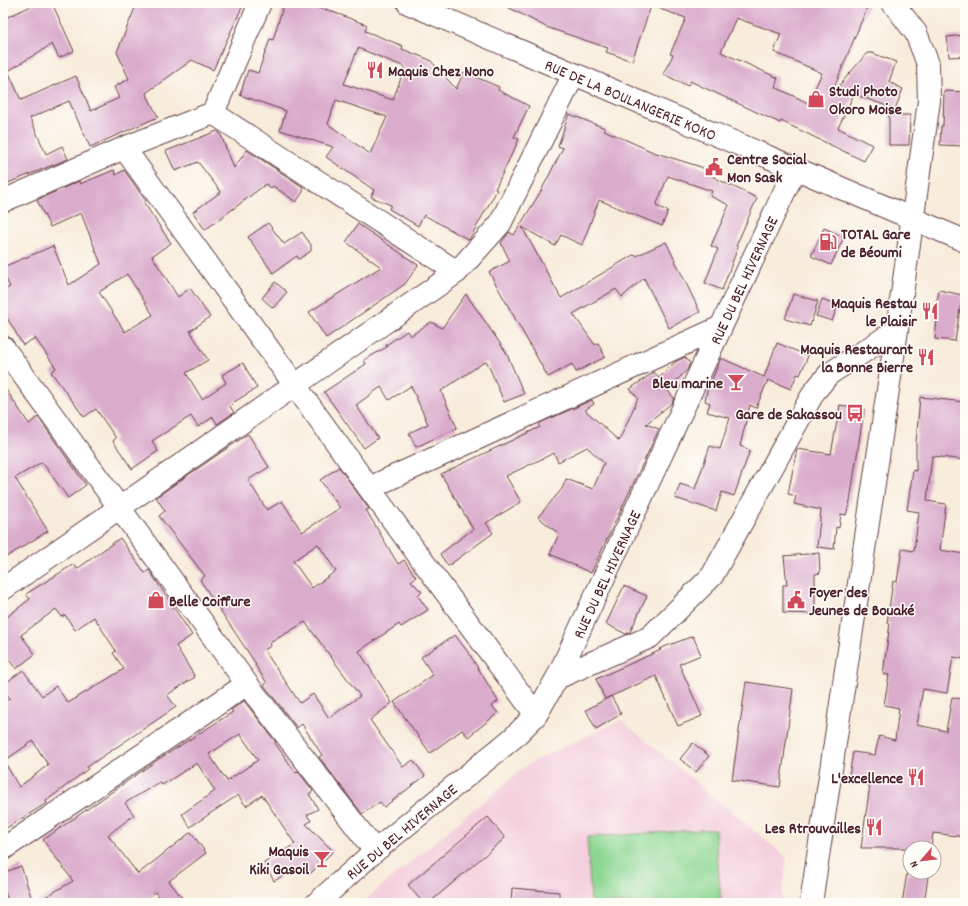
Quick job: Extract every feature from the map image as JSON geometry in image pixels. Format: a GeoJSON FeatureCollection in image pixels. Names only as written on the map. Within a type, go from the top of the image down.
{"type":"FeatureCollection","features":[{"type":"Feature","properties":{"kind":"street"},"geometry":{"type":"LineString","coordinates":[[3,201],[124,148],[213,113],[260,3]]}},
{"type":"Feature","properties":{"kind":"street","name":"RUE DE LA BOULANGERIE KOKO"},"geometry":{"type":"LineString","coordinates":[[408,3],[795,169],[912,217],[965,241]]}},
{"type":"Feature","properties":{"kind":"street"},"geometry":{"type":"LineString","coordinates":[[811,903],[897,330],[929,101],[928,64],[916,33],[893,3]]}},
{"type":"Feature","properties":{"kind":"street"},"geometry":{"type":"LineString","coordinates":[[3,589],[458,272],[500,224],[574,74]]}},
{"type":"Feature","properties":{"kind":"street"},"geometry":{"type":"LineString","coordinates":[[213,113],[458,272]]}},
{"type":"Feature","properties":{"kind":"street"},"geometry":{"type":"LineString","coordinates":[[124,148],[369,488],[536,714]]}},
{"type":"Feature","properties":{"kind":"street","name":"RUE DU BEL HIVERNAGE"},"geometry":{"type":"LineString","coordinates":[[317,903],[375,851],[513,738],[536,714],[557,678],[795,169]]}},
{"type":"Feature","properties":{"kind":"street"},"geometry":{"type":"LineString","coordinates":[[369,488],[720,327]]}},
{"type":"Feature","properties":{"kind":"street"},"geometry":{"type":"LineString","coordinates":[[557,678],[650,637],[712,576],[814,392],[829,374],[897,330]]}},
{"type":"Feature","properties":{"kind":"street"},"geometry":{"type":"LineString","coordinates":[[3,347],[247,684],[375,851]]}},
{"type":"Feature","properties":{"kind":"street"},"geometry":{"type":"LineString","coordinates":[[3,849],[247,684]]}},
{"type":"Feature","properties":{"kind":"shaded area"},"geometry":{"type":"Polygon","coordinates":[[[621,720],[787,858],[781,903],[362,903],[528,764],[621,720]]]}},
{"type":"Feature","properties":{"kind":"green space"},"geometry":{"type":"Polygon","coordinates":[[[715,829],[721,903],[591,903],[587,837],[715,829]]]}},
{"type":"Feature","properties":{"kind":"building"},"geometry":{"type":"Polygon","coordinates":[[[38,3],[52,3],[74,51],[59,58],[52,44],[8,71],[21,100],[76,76],[91,111],[119,98],[114,87],[129,79],[117,52],[137,3],[244,3],[213,70],[192,60],[146,93],[158,117],[90,147],[69,101],[30,118],[46,154],[62,146],[68,159],[3,185],[3,19],[38,3]]]}},
{"type":"Feature","properties":{"kind":"building"},"geometry":{"type":"Polygon","coordinates":[[[284,3],[299,3],[325,9],[367,25],[365,31],[403,46],[402,49],[430,60],[456,89],[464,72],[499,87],[498,90],[529,106],[514,137],[519,139],[495,189],[497,190],[469,240],[424,215],[418,226],[389,209],[391,205],[371,197],[374,190],[326,157],[333,147],[280,130],[286,111],[240,95],[248,70],[258,73],[270,39],[273,40],[284,3]],[[358,48],[344,84],[393,100],[405,67],[358,48]],[[336,100],[328,124],[370,154],[387,117],[336,100]]]}},
{"type":"Feature","properties":{"kind":"building"},"geometry":{"type":"Polygon","coordinates":[[[500,3],[869,3],[831,95],[867,53],[872,53],[896,62],[889,82],[903,89],[895,109],[854,94],[838,128],[872,145],[864,161],[781,121],[780,123],[690,81],[688,86],[663,74],[673,55],[670,54],[686,18],[651,6],[632,61],[606,52],[608,48],[546,27],[500,3]],[[736,18],[721,52],[778,78],[775,87],[808,103],[822,73],[774,52],[781,34],[736,18]]]}},
{"type":"Feature","properties":{"kind":"building"},"geometry":{"type":"Polygon","coordinates":[[[965,35],[965,56],[949,57],[947,37],[965,35]]]}},
{"type":"Feature","properties":{"kind":"building"},"geometry":{"type":"Polygon","coordinates":[[[944,91],[965,92],[965,146],[940,145],[941,126],[943,126],[944,91]]]}},
{"type":"Feature","properties":{"kind":"building"},"geometry":{"type":"Polygon","coordinates":[[[569,114],[605,128],[604,130],[653,152],[701,167],[714,174],[713,177],[757,198],[736,246],[738,247],[722,290],[705,283],[718,249],[711,246],[729,205],[710,196],[712,191],[668,176],[656,206],[668,211],[662,226],[599,200],[582,245],[561,235],[555,246],[522,227],[561,298],[633,255],[636,256],[666,242],[700,312],[669,328],[644,278],[622,297],[616,289],[573,314],[595,345],[598,343],[605,357],[576,372],[572,364],[548,377],[489,272],[510,261],[501,243],[509,232],[514,235],[541,191],[563,148],[558,146],[569,114]]]}},
{"type":"Feature","properties":{"kind":"building"},"geometry":{"type":"Polygon","coordinates":[[[889,115],[910,115],[909,145],[889,145],[889,115]]]}},
{"type":"Feature","properties":{"kind":"building"},"geometry":{"type":"Polygon","coordinates":[[[217,131],[220,133],[234,168],[247,150],[303,187],[303,192],[296,202],[273,186],[271,188],[266,184],[205,230],[193,212],[221,192],[198,162],[175,171],[166,151],[217,131]]]}},
{"type":"Feature","properties":{"kind":"building"},"geometry":{"type":"Polygon","coordinates":[[[114,170],[116,175],[124,170],[146,201],[144,203],[171,243],[152,256],[178,297],[190,288],[210,317],[190,331],[208,360],[186,373],[202,399],[226,383],[222,375],[243,363],[257,388],[234,402],[230,406],[234,413],[217,424],[213,417],[198,427],[191,416],[152,441],[158,451],[132,469],[113,441],[116,438],[96,409],[84,417],[51,372],[56,368],[35,338],[23,345],[3,311],[3,290],[10,287],[3,273],[3,267],[53,246],[69,285],[101,264],[81,213],[50,227],[37,200],[79,181],[80,184],[114,170]],[[127,274],[99,292],[125,332],[153,315],[127,274]]]}},
{"type":"Feature","properties":{"kind":"building"},"geometry":{"type":"Polygon","coordinates":[[[268,223],[284,244],[302,232],[311,245],[311,251],[299,259],[297,256],[273,273],[248,237],[268,223]]]}},
{"type":"Feature","properties":{"kind":"building"},"geometry":{"type":"Polygon","coordinates":[[[358,224],[418,265],[405,284],[326,338],[309,312],[381,267],[346,242],[358,224]]]}},
{"type":"Feature","properties":{"kind":"building"},"geometry":{"type":"Polygon","coordinates":[[[824,228],[844,237],[831,265],[811,256],[824,228]]]}},
{"type":"Feature","properties":{"kind":"building"},"geometry":{"type":"Polygon","coordinates":[[[275,282],[287,292],[273,308],[262,298],[275,282]]]}},
{"type":"Feature","properties":{"kind":"building"},"geometry":{"type":"Polygon","coordinates":[[[939,290],[962,295],[955,341],[935,339],[937,319],[934,319],[939,290]]]}},
{"type":"Feature","properties":{"kind":"building"},"geometry":{"type":"Polygon","coordinates":[[[466,294],[506,352],[524,394],[504,402],[487,362],[483,363],[441,391],[457,428],[416,447],[409,433],[428,424],[411,386],[389,400],[381,387],[356,405],[378,438],[364,448],[324,392],[366,364],[364,360],[387,347],[386,345],[407,331],[410,336],[431,322],[442,328],[466,294]]]}},
{"type":"Feature","properties":{"kind":"building"},"geometry":{"type":"Polygon","coordinates":[[[793,294],[818,301],[810,326],[785,319],[793,294]]]}},
{"type":"Feature","properties":{"kind":"building"},"geometry":{"type":"Polygon","coordinates":[[[822,299],[838,305],[832,321],[816,316],[822,299]]]}},
{"type":"Feature","properties":{"kind":"building"},"geometry":{"type":"Polygon","coordinates":[[[777,343],[808,356],[800,375],[797,374],[791,389],[768,380],[756,408],[750,405],[740,446],[750,450],[734,496],[722,492],[716,511],[675,498],[680,484],[695,489],[710,446],[720,449],[730,418],[707,412],[710,403],[705,401],[707,391],[721,358],[764,377],[777,343]]]}},
{"type":"Feature","properties":{"kind":"building"},"geometry":{"type":"Polygon","coordinates":[[[685,357],[690,363],[687,370],[667,390],[674,398],[672,403],[646,424],[659,429],[591,573],[550,554],[559,534],[538,517],[562,489],[566,479],[593,489],[604,463],[587,447],[558,462],[554,453],[506,476],[521,502],[486,523],[493,533],[448,566],[440,554],[473,529],[441,474],[540,427],[539,425],[542,422],[592,400],[594,404],[585,410],[619,441],[638,398],[630,389],[654,372],[659,378],[675,362],[685,357]]]}},
{"type":"Feature","properties":{"kind":"building"},"geometry":{"type":"Polygon","coordinates":[[[3,385],[29,424],[38,417],[86,485],[68,498],[42,462],[15,478],[48,531],[3,559],[3,385]]]}},
{"type":"Feature","properties":{"kind":"building"},"geometry":{"type":"Polygon","coordinates":[[[920,397],[965,402],[965,460],[932,456],[927,501],[946,504],[940,550],[965,554],[965,659],[953,657],[947,693],[923,689],[917,725],[946,731],[952,697],[965,700],[965,837],[933,833],[932,840],[902,840],[902,848],[861,848],[870,785],[848,782],[853,752],[875,755],[879,736],[895,740],[899,708],[884,705],[889,675],[883,674],[890,623],[887,623],[893,581],[897,582],[902,549],[914,551],[919,512],[907,510],[913,470],[916,471],[916,443],[920,397]]]}},
{"type":"Feature","properties":{"kind":"building"},"geometry":{"type":"Polygon","coordinates":[[[840,405],[864,409],[850,501],[846,515],[841,514],[839,528],[836,527],[834,549],[817,547],[821,510],[794,504],[796,496],[788,494],[797,449],[831,454],[840,405]]]}},
{"type":"Feature","properties":{"kind":"building"},"geometry":{"type":"Polygon","coordinates":[[[248,434],[269,467],[248,480],[267,510],[282,501],[302,532],[340,508],[320,480],[339,467],[369,509],[366,510],[398,564],[404,560],[416,577],[411,581],[422,592],[418,596],[428,610],[401,627],[399,624],[359,651],[392,703],[370,720],[403,767],[413,760],[425,776],[384,807],[380,802],[362,814],[319,757],[322,755],[302,724],[297,728],[264,685],[267,683],[255,665],[256,664],[200,580],[205,576],[159,516],[165,511],[156,497],[248,434]],[[318,544],[293,561],[312,588],[336,571],[318,544]],[[305,622],[270,643],[271,646],[264,650],[300,703],[313,694],[329,718],[360,696],[305,622]]]}},
{"type":"Feature","properties":{"kind":"building"},"geometry":{"type":"Polygon","coordinates":[[[120,538],[145,573],[149,570],[192,635],[176,646],[195,677],[167,695],[176,707],[87,767],[88,769],[46,801],[47,803],[3,830],[3,703],[10,698],[3,689],[3,685],[23,670],[42,696],[56,686],[68,703],[124,669],[113,653],[116,651],[94,617],[75,630],[65,615],[62,617],[56,609],[21,635],[35,654],[16,669],[3,652],[3,620],[30,599],[26,594],[74,564],[77,569],[120,538]],[[33,741],[4,761],[19,787],[48,765],[33,741]]]}},
{"type":"Feature","properties":{"kind":"building"},"geometry":{"type":"Polygon","coordinates":[[[819,553],[820,573],[815,574],[815,614],[783,613],[783,585],[787,585],[784,556],[819,553]]]}},
{"type":"Feature","properties":{"kind":"building"},"geometry":{"type":"Polygon","coordinates":[[[624,586],[647,596],[630,632],[626,634],[606,624],[624,586]]]}},
{"type":"Feature","properties":{"kind":"building"},"geometry":{"type":"Polygon","coordinates":[[[455,635],[470,655],[498,701],[492,706],[498,713],[468,737],[462,730],[430,753],[394,702],[433,675],[421,657],[455,635]]]}},
{"type":"Feature","properties":{"kind":"building"},"geometry":{"type":"Polygon","coordinates":[[[693,636],[701,655],[679,664],[702,716],[678,726],[656,676],[605,699],[596,679],[661,650],[659,649],[693,636]]]}},
{"type":"Feature","properties":{"kind":"building"},"geometry":{"type":"Polygon","coordinates":[[[746,682],[793,689],[780,787],[732,780],[746,682]]]}},
{"type":"Feature","properties":{"kind":"building"},"geometry":{"type":"Polygon","coordinates":[[[611,696],[621,714],[596,729],[586,710],[611,696]]]}},
{"type":"Feature","properties":{"kind":"building"},"geometry":{"type":"Polygon","coordinates":[[[244,701],[276,742],[275,743],[296,773],[298,771],[313,791],[309,794],[318,809],[307,815],[311,821],[306,824],[333,851],[309,875],[300,866],[274,881],[264,863],[295,844],[262,795],[246,806],[238,795],[190,827],[182,814],[215,791],[197,763],[162,785],[160,782],[125,803],[134,815],[108,835],[138,874],[191,832],[206,853],[169,881],[186,903],[164,903],[155,892],[141,903],[35,903],[73,881],[43,840],[159,759],[233,712],[231,710],[244,701]],[[240,734],[209,754],[227,781],[258,760],[240,734]]]}},
{"type":"Feature","properties":{"kind":"building"},"geometry":{"type":"Polygon","coordinates":[[[693,743],[709,756],[696,772],[680,759],[693,743]]]}},
{"type":"Feature","properties":{"kind":"building"},"geometry":{"type":"Polygon","coordinates":[[[488,817],[505,838],[429,903],[423,903],[408,885],[488,817]]]}},
{"type":"Feature","properties":{"kind":"building"},"geometry":{"type":"Polygon","coordinates":[[[21,866],[33,903],[9,903],[3,887],[3,873],[21,866]]]}},
{"type":"Feature","properties":{"kind":"building"},"geometry":{"type":"Polygon","coordinates":[[[906,880],[928,880],[924,903],[902,903],[906,880]]]}},
{"type":"Feature","properties":{"kind":"building"},"geometry":{"type":"Polygon","coordinates":[[[512,888],[559,892],[559,903],[511,903],[512,888]]]}},
{"type":"Feature","properties":{"kind":"place","name":"Maquis Chez Nono"},"geometry":{"type":"Point","coordinates":[375,70]}},
{"type":"Feature","properties":{"kind":"place","name":"Studi Photo Okoro Moise"},"geometry":{"type":"Point","coordinates":[816,99]}},
{"type":"Feature","properties":{"kind":"place","name":"Centre Social Mon Sask"},"geometry":{"type":"Point","coordinates":[714,167]}},
{"type":"Feature","properties":{"kind":"place","name":"TOTAL Gare de Béoumi"},"geometry":{"type":"Point","coordinates":[828,242]}},
{"type":"Feature","properties":{"kind":"place","name":"Maquis Restau le Plaisir"},"geometry":{"type":"Point","coordinates":[930,311]}},
{"type":"Feature","properties":{"kind":"place","name":"Maquis Restaurant la Bonne Bierre"},"geometry":{"type":"Point","coordinates":[926,357]}},
{"type":"Feature","properties":{"kind":"place","name":"Bleu marine"},"geometry":{"type":"Point","coordinates":[736,382]}},
{"type":"Feature","properties":{"kind":"place","name":"Gare de Sakassou"},"geometry":{"type":"Point","coordinates":[855,413]}},
{"type":"Feature","properties":{"kind":"place","name":"Belle Coiffure"},"geometry":{"type":"Point","coordinates":[156,600]}},
{"type":"Feature","properties":{"kind":"place","name":"Foyer des Jeunes de Bouaké"},"geometry":{"type":"Point","coordinates":[796,600]}},
{"type":"Feature","properties":{"kind":"place","name":"L'excellence"},"geometry":{"type":"Point","coordinates":[916,777]}},
{"type":"Feature","properties":{"kind":"place","name":"Les Rtrouvailles"},"geometry":{"type":"Point","coordinates":[874,827]}},
{"type":"Feature","properties":{"kind":"place","name":"Maquis Kiki Gasoil"},"geometry":{"type":"Point","coordinates":[322,859]}}]}
